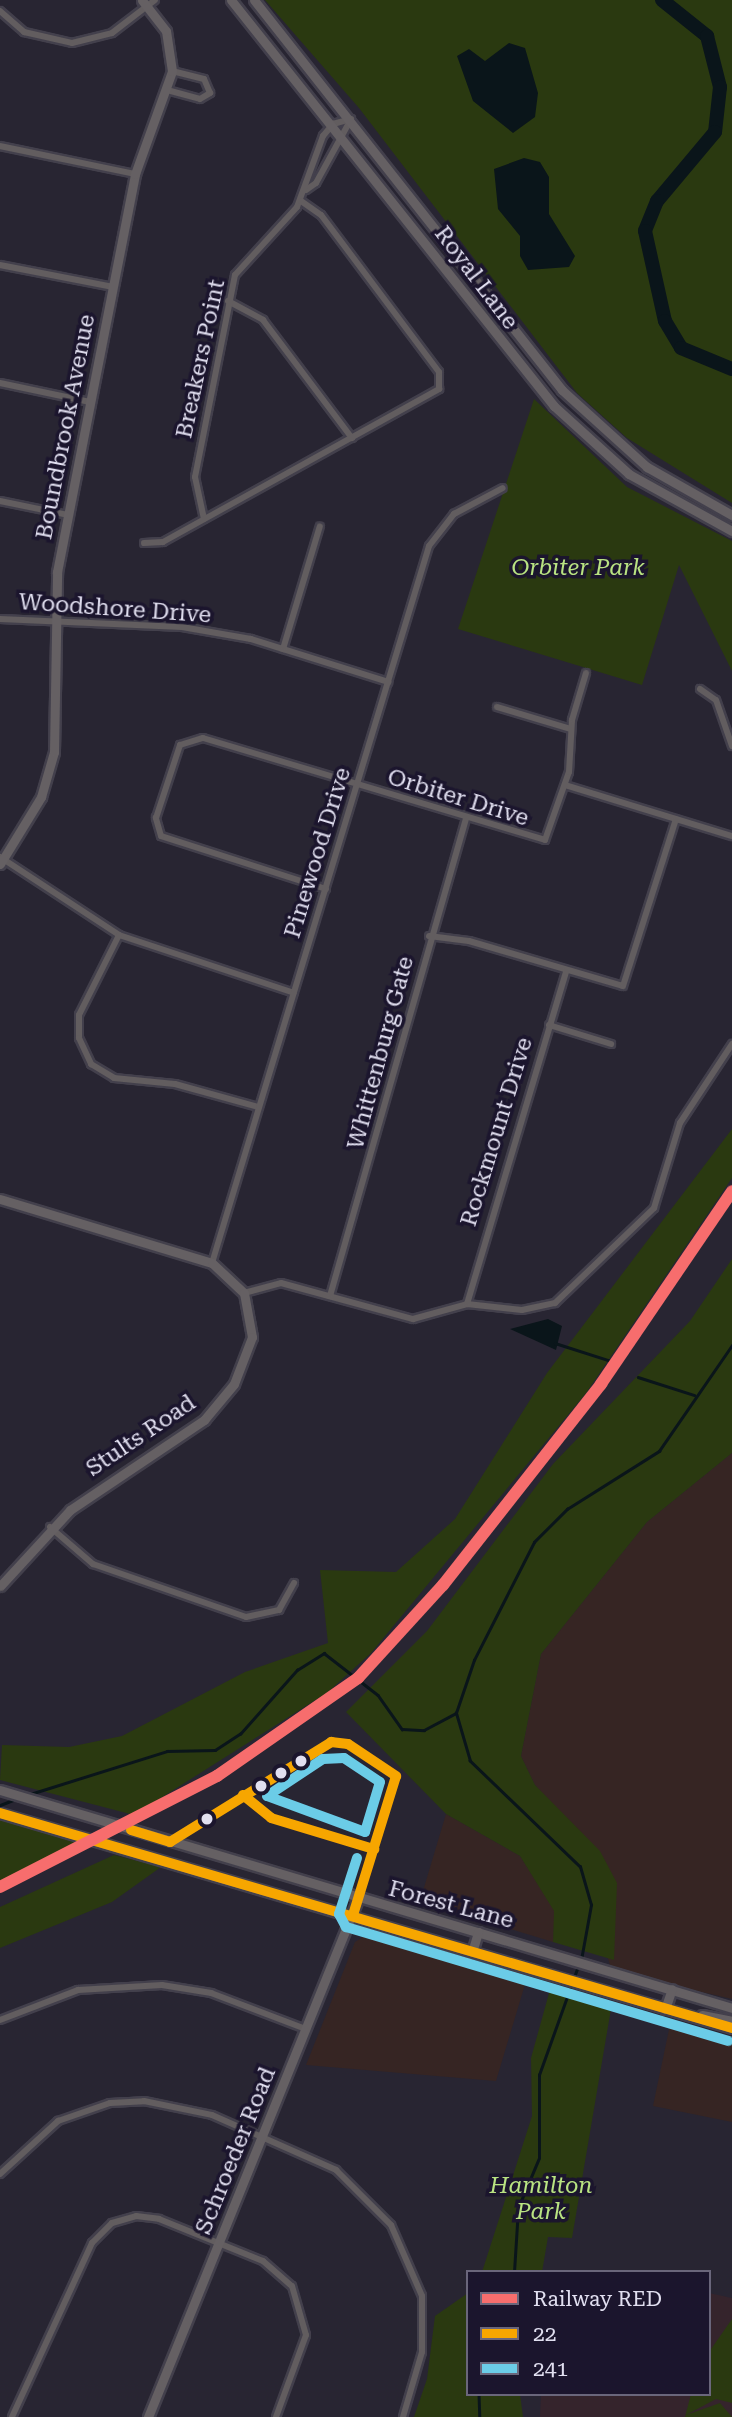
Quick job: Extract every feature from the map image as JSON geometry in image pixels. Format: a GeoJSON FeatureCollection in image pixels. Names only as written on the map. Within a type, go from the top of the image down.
{"type":"FeatureCollection","features":[{"type":"Feature","properties":{"kind":"main road","name":"Royal Lane"},"geometry":{"type":"LineString","coordinates":[[231,0],[343,135],[510,355],[577,429],[677,505],[732,531]]}},
{"type":"Feature","properties":{"kind":"main road","name":"Royal Lane"},"geometry":{"type":"LineString","coordinates":[[254,0],[352,118],[588,417],[685,491],[732,515]]}},
{"type":"Feature","properties":{"kind":"main road","name":"Boundbrook Avenue"},"geometry":{"type":"LineString","coordinates":[[1,860],[41,797],[54,752],[58,709],[51,622],[68,515],[135,174],[172,71],[166,32],[148,2]]}},
{"type":"Feature","properties":{"kind":"main road"},"geometry":{"type":"LineString","coordinates":[[577,429],[588,417]]}},
{"type":"Feature","properties":{"kind":"main road"},"geometry":{"type":"LineString","coordinates":[[0,1199],[212,1263],[244,1293]]}},
{"type":"Feature","properties":{"kind":"main road","name":"Stults Road"},"geometry":{"type":"LineString","coordinates":[[0,1586],[50,1527],[221,1402],[251,1345],[244,1293]]}},
{"type":"Feature","properties":{"kind":"main road","name":"Forest Lane"},"geometry":{"type":"LineString","coordinates":[[0,1790],[358,1899],[552,1953],[732,2008]]}},
{"type":"Feature","properties":{"kind":"main road","name":"Forest Lane"},"geometry":{"type":"LineString","coordinates":[[0,1813],[732,2028]]}},
{"type":"Feature","properties":{"kind":"main road","name":"Schroeder Road"},"geometry":{"type":"LineString","coordinates":[[148,2417],[358,1899]]}},
{"type":"Feature","properties":{"kind":"main road"},"geometry":{"type":"LineString","coordinates":[[472,1952],[478,1932]]}},
{"type":"Feature","properties":{"kind":"main road"},"geometry":{"type":"LineString","coordinates":[[665,2009],[672,1989]]}},
{"type":"Feature","properties":{"kind":"main road"},"geometry":{"type":"LineString","coordinates":[[690,2016],[732,2021]]}},
{"type":"Feature","properties":{"kind":"street"},"geometry":{"type":"LineString","coordinates":[[0,11],[32,35],[72,43],[102,38],[148,2]]}},
{"type":"Feature","properties":{"kind":"street"},"geometry":{"type":"LineString","coordinates":[[167,90],[200,99],[210,93],[204,79],[172,71]]}},
{"type":"Feature","properties":{"kind":"street"},"geometry":{"type":"LineString","coordinates":[[334,124],[352,118]]}},
{"type":"Feature","properties":{"kind":"street","name":"Breakers Point"},"geometry":{"type":"LineString","coordinates":[[204,519],[195,477],[228,301],[240,265],[301,201],[352,118]]}},
{"type":"Feature","properties":{"kind":"street","name":"Breakers Point"},"geometry":{"type":"LineString","coordinates":[[306,190],[312,156],[334,124]]}},
{"type":"Feature","properties":{"kind":"street"},"geometry":{"type":"LineString","coordinates":[[0,146],[135,174]]}},
{"type":"Feature","properties":{"kind":"street"},"geometry":{"type":"LineString","coordinates":[[144,543],[163,542],[433,394],[442,381],[321,215],[301,201]]}},
{"type":"Feature","properties":{"kind":"street"},"geometry":{"type":"LineString","coordinates":[[0,265],[113,287]]}},
{"type":"Feature","properties":{"kind":"street"},"geometry":{"type":"LineString","coordinates":[[228,301],[263,320],[352,438]]}},
{"type":"Feature","properties":{"kind":"street"},"geometry":{"type":"LineString","coordinates":[[0,383],[90,401]]}},
{"type":"Feature","properties":{"kind":"street","name":"Pinewood Drive"},"geometry":{"type":"LineString","coordinates":[[212,1263],[436,532],[454,514],[503,488]]}},
{"type":"Feature","properties":{"kind":"street"},"geometry":{"type":"LineString","coordinates":[[0,501],[68,515]]}},
{"type":"Feature","properties":{"kind":"street"},"geometry":{"type":"LineString","coordinates":[[283,649],[320,527]]}},
{"type":"Feature","properties":{"kind":"street","name":"Woodshore Drive"},"geometry":{"type":"LineString","coordinates":[[0,619],[182,626],[283,649],[388,682]]}},
{"type":"Feature","properties":{"kind":"street","name":"Orbiter Drive"},"geometry":{"type":"LineString","coordinates":[[326,889],[161,836],[156,818],[180,744],[203,738],[466,819],[545,840],[565,785],[571,729],[586,673]]}},
{"type":"Feature","properties":{"kind":"street"},"geometry":{"type":"LineString","coordinates":[[700,689],[716,700],[732,746]]}},
{"type":"Feature","properties":{"kind":"street"},"geometry":{"type":"LineString","coordinates":[[497,707],[571,729]]}},
{"type":"Feature","properties":{"kind":"street"},"geometry":{"type":"LineString","coordinates":[[565,785],[732,836]]}},
{"type":"Feature","properties":{"kind":"street","name":"Whittenburg Gate"},"geometry":{"type":"LineString","coordinates":[[330,1296],[424,981],[429,936],[466,819]]}},
{"type":"Feature","properties":{"kind":"street"},"geometry":{"type":"LineString","coordinates":[[429,936],[469,941],[623,986],[676,820]]}},
{"type":"Feature","properties":{"kind":"street"},"geometry":{"type":"LineString","coordinates":[[1,860],[118,935],[294,993]]}},
{"type":"Feature","properties":{"kind":"street"},"geometry":{"type":"LineString","coordinates":[[118,935],[79,1015],[79,1038],[92,1063],[114,1078],[175,1084],[258,1107]]}},
{"type":"Feature","properties":{"kind":"street","name":"Rockmount Drive"},"geometry":{"type":"LineString","coordinates":[[467,1304],[566,971]]}},
{"type":"Feature","properties":{"kind":"street"},"geometry":{"type":"LineString","coordinates":[[549,1025],[611,1044]]}},
{"type":"Feature","properties":{"kind":"street"},"geometry":{"type":"LineString","coordinates":[[244,1293],[274,1283],[330,1296],[390,1315],[421,1319],[467,1304],[522,1310],[555,1303],[646,1219],[661,1193],[680,1123],[732,1044]]}},
{"type":"Feature","properties":{"kind":"street"},"geometry":{"type":"LineString","coordinates":[[50,1527],[93,1564],[246,1617],[279,1610],[293,1583]]}},
{"type":"Feature","properties":{"kind":"street"},"geometry":{"type":"LineString","coordinates":[[0,2020],[78,1990],[162,1985],[228,1998],[306,2029]]}},
{"type":"Feature","properties":{"kind":"street"},"geometry":{"type":"LineString","coordinates":[[0,2174],[41,2131],[110,2103],[174,2104],[262,2136],[354,2183],[406,2251],[422,2296],[424,2336],[403,2417]]}},
{"type":"Feature","properties":{"kind":"street"},"geometry":{"type":"LineString","coordinates":[[12,2417],[102,2230],[128,2217],[148,2217],[272,2267],[301,2302],[304,2344],[276,2417]]}},
{"type":"Feature","properties":{"kind":"shaded area"},"geometry":{"type":"Polygon","coordinates":[[[509,43],[525,48],[538,93],[535,117],[513,133],[473,101],[457,56],[469,49],[485,61],[509,43]]]}},
{"type":"Feature","properties":{"kind":"shaded area"},"geometry":{"type":"Polygon","coordinates":[[[524,158],[540,162],[549,177],[549,214],[575,256],[569,267],[528,270],[520,256],[520,236],[498,209],[494,169],[524,158]]]}},
{"type":"Feature","properties":{"kind":"shaded area"},"geometry":{"type":"Polygon","coordinates":[[[548,1319],[562,1326],[556,1350],[510,1329],[548,1319]]]}},
{"type":"Feature","properties":{"kind":"shaded area"},"geometry":{"type":"Polygon","coordinates":[[[732,1453],[732,1999],[612,1971],[561,1813],[535,1785],[521,1756],[541,1654],[647,1522],[732,1453]]]}},
{"type":"Feature","properties":{"kind":"shaded area"},"geometry":{"type":"Polygon","coordinates":[[[446,1814],[520,1856],[555,1911],[553,1942],[420,1901],[446,1814]]]}},
{"type":"Feature","properties":{"kind":"shaded area"},"geometry":{"type":"Polygon","coordinates":[[[369,1933],[526,1981],[496,2081],[306,2065],[355,1942],[369,1933]]]}},
{"type":"Feature","properties":{"kind":"shaded area"},"geometry":{"type":"Polygon","coordinates":[[[671,2020],[732,2038],[732,2122],[653,2106],[671,2020]]]}},
{"type":"Feature","properties":{"kind":"shaded area"},"geometry":{"type":"Polygon","coordinates":[[[711,2293],[732,2298],[732,2417],[540,2417],[541,2396],[711,2396],[711,2293]]]}},
{"type":"Feature","properties":{"kind":"green space"},"geometry":{"type":"Polygon","coordinates":[[[265,0],[732,0],[732,503],[627,438],[577,393],[359,108],[265,0]]]}},
{"type":"Feature","properties":{"kind":"green space","name":"Orbiter Park"},"geometry":{"type":"Polygon","coordinates":[[[534,399],[627,487],[732,541],[732,671],[679,565],[642,685],[458,629],[534,399]]]}},
{"type":"Feature","properties":{"kind":"green space"},"geometry":{"type":"Polygon","coordinates":[[[732,1129],[732,1178],[586,1393],[371,1653],[328,1692],[134,1815],[0,1780],[2,1745],[69,1747],[122,1736],[245,1672],[328,1643],[320,1570],[396,1572],[455,1519],[547,1373],[732,1129]]]}},
{"type":"Feature","properties":{"kind":"green space"},"geometry":{"type":"Polygon","coordinates":[[[732,1259],[732,1453],[647,1522],[541,1654],[521,1756],[535,1785],[600,1851],[617,1883],[614,1960],[553,1942],[554,1911],[520,1856],[446,1814],[346,1712],[427,1631],[553,1464],[690,1321],[732,1259]]]}},
{"type":"Feature","properties":{"kind":"green space"},"geometry":{"type":"Polygon","coordinates":[[[0,1819],[82,1843],[0,1881],[0,1819]]]}},
{"type":"Feature","properties":{"kind":"green space"},"geometry":{"type":"Polygon","coordinates":[[[114,1855],[161,1867],[112,1902],[0,1948],[0,1907],[114,1855]]]}},
{"type":"Feature","properties":{"kind":"green space","name":"Hamilton Park"},"geometry":{"type":"Polygon","coordinates":[[[551,1986],[612,2003],[572,2238],[548,2237],[542,2270],[483,2270],[532,2116],[531,2058],[551,1986]]]}},
{"type":"Feature","properties":{"kind":"green space"},"geometry":{"type":"Polygon","coordinates":[[[466,2294],[466,2396],[520,2396],[523,2417],[414,2417],[427,2379],[435,2316],[466,2294]]]}},
{"type":"Feature","properties":{"kind":"green space"},"geometry":{"type":"Polygon","coordinates":[[[732,2319],[732,2403],[716,2399],[686,2415],[720,2403],[732,2417],[685,2417],[690,2396],[711,2396],[711,2349],[732,2319]]]}},
{"type":"Feature","properties":{"kind":"waterway"},"geometry":{"type":"LineString","coordinates":[[662,0],[707,36],[720,87],[715,132],[657,201],[645,231],[665,321],[681,348],[732,369]]}},
{"type":"Feature","properties":{"kind":"waterway"},"geometry":{"type":"LineString","coordinates":[[555,1343],[611,1361]]}},
{"type":"Feature","properties":{"kind":"waterway"},"geometry":{"type":"LineString","coordinates":[[581,1960],[591,1905],[580,1867],[470,1761],[456,1713],[474,1660],[534,1542],[567,1509],[659,1451],[732,1345]]}},
{"type":"Feature","properties":{"kind":"waterway"},"geometry":{"type":"LineString","coordinates":[[638,1377],[694,1395]]}},
{"type":"Feature","properties":{"kind":"waterway"},"geometry":{"type":"LineString","coordinates":[[27,1795],[167,1751],[215,1750],[240,1734],[297,1670],[324,1653],[378,1695],[402,1729],[424,1730],[456,1713]]}},
{"type":"Feature","properties":{"kind":"waterway"},"geometry":{"type":"LineString","coordinates":[[0,1805],[18,1798]]}},
{"type":"Feature","properties":{"kind":"waterway"},"geometry":{"type":"LineString","coordinates":[[514,2270],[518,2208],[539,2158],[539,2075],[578,1966]]}},
{"type":"Feature","properties":{"kind":"waterway"},"geometry":{"type":"LineString","coordinates":[[479,2396],[480,2417]]}},
{"type":"Feature","properties":{"kind":"rail line","name":"RED"},"geometry":{"type":"LineString","coordinates":[[0,1887],[217,1776],[358,1678],[443,1585],[601,1384],[732,1191]]}},
{"type":"Feature","properties":{"kind":"transit line","name":"22"},"geometry":{"type":"LineString","coordinates":[[131,1830],[170,1842],[331,1742],[348,1744],[396,1776]]}},
{"type":"Feature","properties":{"kind":"transit line","name":"241"},"geometry":{"type":"LineString","coordinates":[[344,1758],[380,1782],[365,1832],[267,1796],[323,1759],[344,1758]]}},
{"type":"Feature","properties":{"kind":"transit line","name":"22"},"geometry":{"type":"LineString","coordinates":[[353,1915],[396,1776]]}},
{"type":"Feature","properties":{"kind":"transit line","name":"22"},"geometry":{"type":"LineString","coordinates":[[243,1795],[271,1818],[374,1849]]}},
{"type":"Feature","properties":{"kind":"transit line","name":"22"},"geometry":{"type":"LineString","coordinates":[[0,1813],[732,2028]]}},
{"type":"Feature","properties":{"kind":"transit line","name":"241"},"geometry":{"type":"LineString","coordinates":[[357,1858],[339,1914],[346,1927],[728,2041]]}}]}
